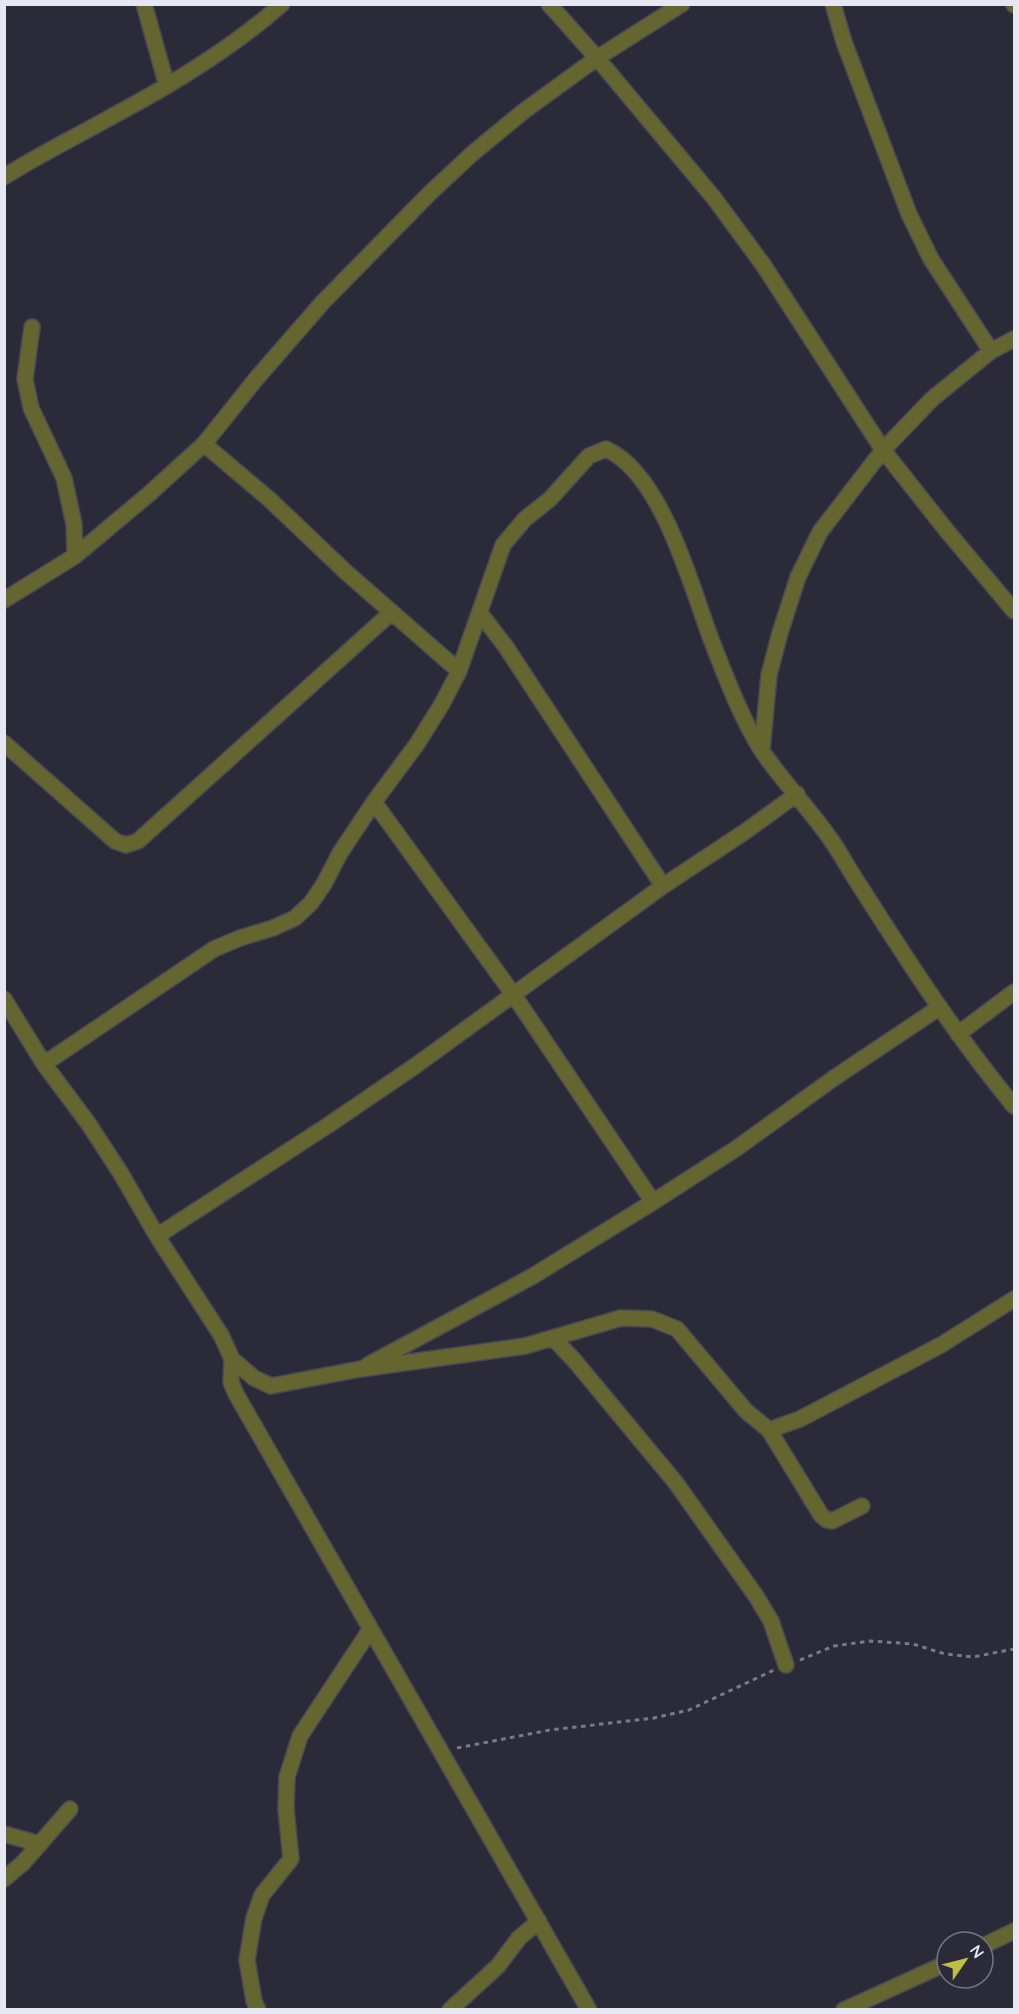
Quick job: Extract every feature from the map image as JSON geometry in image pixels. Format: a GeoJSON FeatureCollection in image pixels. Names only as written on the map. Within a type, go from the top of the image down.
{"type":"FeatureCollection","features":[{"type":"Feature","properties":{"kind":"street"},"geometry":{"type":"LineString","coordinates":[[144,4],[167,86]]}},
{"type":"Feature","properties":{"kind":"street"},"geometry":{"type":"LineString","coordinates":[[4,177],[28,161],[167,86],[235,42],[282,4]]}},
{"type":"Feature","properties":{"kind":"street"},"geometry":{"type":"LineString","coordinates":[[549,4],[714,198],[764,266],[883,450],[1014,611]]}},
{"type":"Feature","properties":{"kind":"street"},"geometry":{"type":"LineString","coordinates":[[4,600],[75,556],[204,444],[256,379],[323,302],[430,193],[473,153],[597,58],[682,4]]}},
{"type":"Feature","properties":{"kind":"street"},"geometry":{"type":"LineString","coordinates":[[833,4],[844,42],[909,214],[931,259],[992,351]]}},
{"type":"Feature","properties":{"kind":"street"},"geometry":{"type":"LineString","coordinates":[[32,327],[26,370],[30,408],[64,478],[74,524],[75,556]]}},
{"type":"Feature","properties":{"kind":"street"},"geometry":{"type":"LineString","coordinates":[[762,750],[769,675],[780,633],[798,577],[820,532],[883,450],[932,399],[992,351],[1014,339]]}},
{"type":"Feature","properties":{"kind":"street"},"geometry":{"type":"LineString","coordinates":[[204,444],[269,499],[347,573],[459,671]]}},
{"type":"Feature","properties":{"kind":"street"},"geometry":{"type":"LineString","coordinates":[[44,1064],[214,949],[295,918],[311,903],[340,853],[417,744],[442,704],[459,671],[480,613],[488,581],[503,544],[518,527],[550,499],[589,456],[606,449],[619,455],[633,470],[655,501],[672,533],[715,650],[762,750],[830,838],[958,1034],[1014,1106]]}},
{"type":"Feature","properties":{"kind":"street"},"geometry":{"type":"LineString","coordinates":[[4,743],[115,841],[126,845],[138,841],[186,796],[292,705],[392,612]]}},
{"type":"Feature","properties":{"kind":"street"},"geometry":{"type":"LineString","coordinates":[[480,613],[506,647],[663,886]]}},
{"type":"Feature","properties":{"kind":"street"},"geometry":{"type":"LineString","coordinates":[[157,1236],[327,1126],[663,886],[797,794]]}},
{"type":"Feature","properties":{"kind":"street"},"geometry":{"type":"LineString","coordinates":[[374,802],[513,994],[653,1202]]}},
{"type":"Feature","properties":{"kind":"street"},"geometry":{"type":"LineString","coordinates":[[958,1034],[1014,992]]}},
{"type":"Feature","properties":{"kind":"street"},"geometry":{"type":"LineString","coordinates":[[4,999],[44,1064],[88,1122],[120,1172],[157,1236],[221,1335],[232,1359],[254,1378],[271,1386],[360,1369],[525,1346],[621,1318],[652,1319],[677,1329],[746,1411],[769,1430],[821,1515],[832,1521],[862,1506]]}},
{"type":"Feature","properties":{"kind":"street"},"geometry":{"type":"LineString","coordinates":[[360,1369],[533,1276],[653,1202],[737,1148],[834,1078],[940,1007]]}},
{"type":"Feature","properties":{"kind":"street"},"geometry":{"type":"LineString","coordinates":[[769,1430],[800,1419],[941,1345],[1014,1299]]}},
{"type":"Feature","properties":{"kind":"street"},"geometry":{"type":"LineString","coordinates":[[554,1339],[676,1483],[766,1612],[786,1665]]}},
{"type":"Feature","properties":{"kind":"street"},"geometry":{"type":"LineString","coordinates":[[232,1359],[231,1382],[236,1394],[589,2010]]}},
{"type":"Feature","properties":{"kind":"street"},"geometry":{"type":"LineString","coordinates":[[258,2010],[254,2001],[247,1960],[254,1918],[262,1895],[291,1860],[286,1809],[287,1777],[300,1736],[370,1630]]}},
{"type":"Feature","properties":{"kind":"street"},"geometry":{"type":"LineString","coordinates":[[4,1879],[40,1844],[70,1809]]}},
{"type":"Feature","properties":{"kind":"street"},"geometry":{"type":"LineString","coordinates":[[4,1834],[40,1844]]}},
{"type":"Feature","properties":{"kind":"street"},"geometry":{"type":"LineString","coordinates":[[450,2010],[498,1966],[519,1938],[539,1921]]}},
{"type":"Feature","properties":{"kind":"street"},"geometry":{"type":"LineString","coordinates":[[995,1940],[1014,1931]]}},
{"type":"Feature","properties":{"kind":"street"},"geometry":{"type":"LineString","coordinates":[[844,2010],[935,1968]]}},
{"type":"Feature","properties":{"kind":"path"},"geometry":{"type":"LineString","coordinates":[[441,1751],[550,1730],[654,1718],[689,1710],[786,1665],[834,1646],[870,1641],[913,1644],[945,1654],[973,1657],[1014,1648]]}}]}
